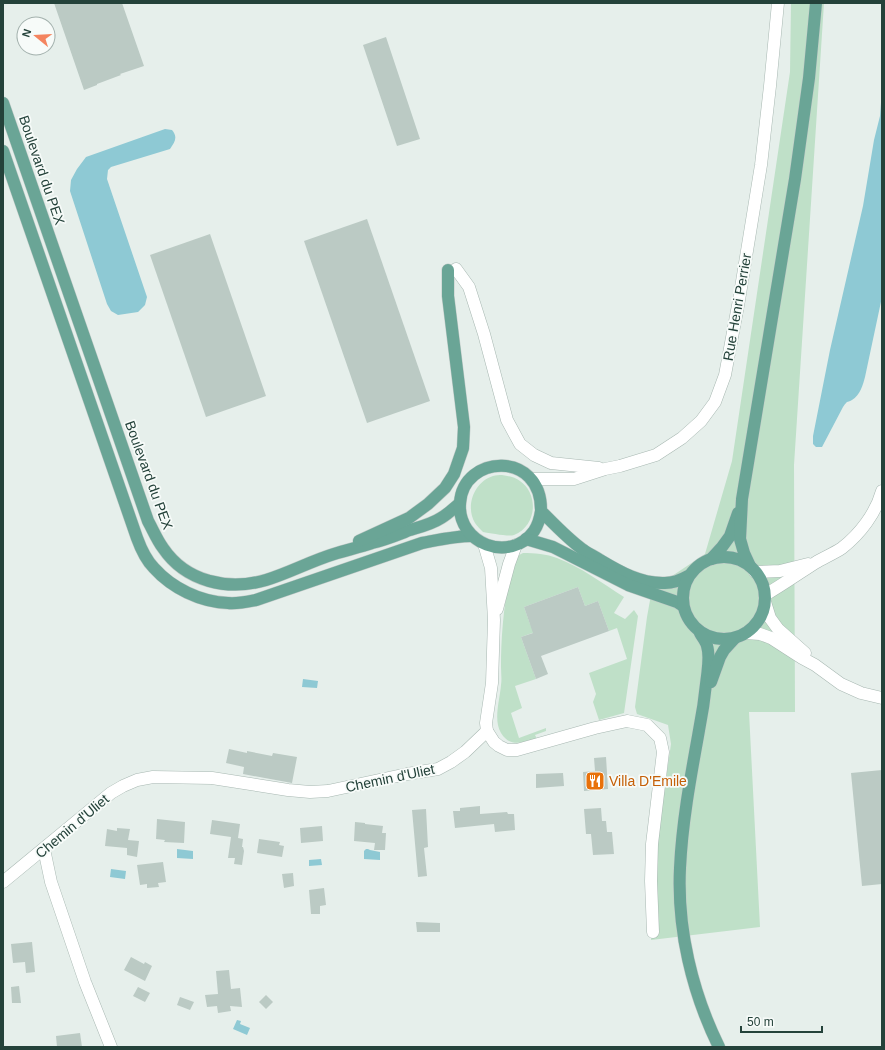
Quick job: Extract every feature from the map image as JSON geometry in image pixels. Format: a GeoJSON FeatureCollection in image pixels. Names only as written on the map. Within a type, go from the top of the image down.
{"type":"FeatureCollection","features":[{"type":"Feature","properties":{"kind":"main road"},"geometry":{"type":"LineString","coordinates":[[704,700],[724,650],[756,625],[762,614],[765,598],[763,584],[752,569],[744,553],[740,539],[742,499],[795,179],[809,78],[816,3]]}},
{"type":"Feature","properties":{"kind":"main road","name":"Boulevard du PEX"},"geometry":{"type":"LineString","coordinates":[[3,103],[148,521],[163,548],[182,568],[206,581],[219,584],[246,584],[266,580],[332,554],[374,543],[439,519],[460,503]]}},
{"type":"Feature","properties":{"kind":"main road"},"geometry":{"type":"LineString","coordinates":[[3,152],[137,538],[144,554],[153,568],[165,579],[193,596],[210,601],[240,603],[256,600],[422,543],[443,538],[472,536]]}},
{"type":"Feature","properties":{"kind":"main road"},"geometry":{"type":"LineString","coordinates":[[332,554],[409,518],[428,504],[445,488],[454,474],[463,448],[464,427],[448,296],[452,270]]}},
{"type":"Feature","properties":{"kind":"main road"},"geometry":{"type":"LineString","coordinates":[[501,465],[522,471],[531,479],[540,494],[542,511],[539,522],[534,531],[521,542],[508,547],[500,548],[484,544],[472,536],[462,521],[460,503],[462,493],[467,484],[477,473],[491,467],[501,465]]}},
{"type":"Feature","properties":{"kind":"main road"},"geometry":{"type":"LineString","coordinates":[[711,559],[730,536],[742,499]]}},
{"type":"Feature","properties":{"kind":"main road"},"geometry":{"type":"LineString","coordinates":[[542,511],[582,549],[615,569],[634,578],[646,582],[665,583],[678,581],[688,576]]}},
{"type":"Feature","properties":{"kind":"main road"},"geometry":{"type":"LineString","coordinates":[[521,542],[553,547],[628,585],[677,602],[683,606]]}},
{"type":"Feature","properties":{"kind":"main road"},"geometry":{"type":"LineString","coordinates":[[741,636],[723,640],[711,638],[700,633],[692,626],[686,616],[682,596],[688,576],[702,563],[711,559],[731,557],[741,560],[752,569]]}},
{"type":"Feature","properties":{"kind":"main road"},"geometry":{"type":"LineString","coordinates":[[700,633],[707,645],[708,666],[704,700],[687,801],[680,869],[680,896],[683,932],[695,984],[704,1012],[719,1047]]}},
{"type":"Feature","properties":{"kind":"street"},"geometry":{"type":"LineString","coordinates":[[773,3],[775,32]]}},
{"type":"Feature","properties":{"kind":"street","name":"Rue Henri Perrier"},"geometry":{"type":"LineString","coordinates":[[531,479],[574,478],[656,455],[682,438],[701,421],[715,402],[725,375],[761,165],[778,3]]}},
{"type":"Feature","properties":{"kind":"street"},"geometry":{"type":"LineString","coordinates":[[452,270],[469,287],[484,334],[507,420],[520,444],[534,455],[551,463],[605,469]]}},
{"type":"Feature","properties":{"kind":"street"},"geometry":{"type":"LineString","coordinates":[[882,490],[879,500],[865,525],[855,537],[841,548],[815,563],[765,598],[770,618],[778,629],[815,664],[841,684],[861,693],[882,698]]}},
{"type":"Feature","properties":{"kind":"street"},"geometry":{"type":"LineString","coordinates":[[494,620],[509,564],[521,542]]}},
{"type":"Feature","properties":{"kind":"street"},"geometry":{"type":"LineString","coordinates":[[484,544],[491,568],[494,620],[492,683],[486,723],[487,732],[494,742],[507,750],[517,750],[595,728],[628,721],[647,726],[660,738],[663,752],[652,844],[651,881],[653,932]]}},
{"type":"Feature","properties":{"kind":"street"},"geometry":{"type":"LineString","coordinates":[[752,569],[780,571],[815,563]]}},
{"type":"Feature","properties":{"kind":"street"},"geometry":{"type":"LineString","coordinates":[[741,636],[760,634],[771,638],[802,658],[815,664]]}},
{"type":"Feature","properties":{"kind":"street","name":"Chemin d'Uliet"},"geometry":{"type":"LineString","coordinates":[[3,882],[111,793],[137,780],[153,777],[212,778],[288,790],[310,792],[328,791],[438,769],[465,752],[487,732]]}},
{"type":"Feature","properties":{"kind":"street"},"geometry":{"type":"LineString","coordinates":[[44,849],[50,882],[85,982],[110,1047]]}},
{"type":"Feature","properties":{"kind":"green space"},"geometry":{"type":"Polygon","coordinates":[[[791,3],[824,3],[794,465],[795,712],[749,712],[760,927],[651,940],[657,841],[671,744],[668,725],[637,714],[635,707],[647,617],[654,578],[672,576],[705,554],[732,461],[790,72],[791,3]]]}},
{"type":"Feature","properties":{"kind":"green space"},"geometry":{"type":"Polygon","coordinates":[[[496,475],[502,475],[520,481],[526,487],[533,501],[533,510],[527,525],[522,531],[514,535],[483,532],[475,523],[472,516],[471,502],[476,489],[486,479],[496,475]]]}},
{"type":"Feature","properties":{"kind":"green space"},"geometry":{"type":"Polygon","coordinates":[[[523,553],[557,558],[574,566],[624,597],[614,613],[625,619],[634,610],[638,616],[624,713],[599,720],[593,702],[596,694],[589,673],[627,659],[617,628],[609,631],[598,601],[585,606],[578,587],[524,607],[530,624],[535,632],[521,637],[536,679],[515,686],[522,708],[511,713],[519,738],[546,728],[546,731],[535,735],[537,739],[517,743],[508,741],[501,733],[497,722],[497,716],[501,683],[505,601],[514,564],[517,557],[523,553]]]}},
{"type":"Feature","properties":{"kind":"water"},"geometry":{"type":"Polygon","coordinates":[[[882,89],[882,297],[861,390],[855,398],[846,402],[822,447],[816,447],[813,444],[813,436],[830,350],[863,206],[874,140],[880,116],[882,89]]]}},
{"type":"Feature","properties":{"kind":"water"},"geometry":{"type":"Polygon","coordinates":[[[165,129],[172,130],[175,135],[174,142],[170,149],[111,167],[108,170],[107,179],[147,297],[145,305],[138,312],[118,315],[111,311],[107,304],[70,191],[71,180],[86,157],[165,129]]]}},
{"type":"Feature","properties":{"kind":"water"},"geometry":{"type":"Polygon","coordinates":[[[303,679],[318,681],[317,688],[302,687],[303,679]]]}},
{"type":"Feature","properties":{"kind":"water"},"geometry":{"type":"Polygon","coordinates":[[[177,849],[193,851],[193,859],[177,858],[177,849]]]}},
{"type":"Feature","properties":{"kind":"water"},"geometry":{"type":"Polygon","coordinates":[[[366,849],[380,852],[380,860],[364,859],[364,851],[366,849]]]}},
{"type":"Feature","properties":{"kind":"water"},"geometry":{"type":"Polygon","coordinates":[[[321,859],[322,865],[309,866],[309,860],[321,859]]]}},
{"type":"Feature","properties":{"kind":"water"},"geometry":{"type":"Polygon","coordinates":[[[111,869],[126,871],[125,879],[110,877],[111,869]]]}},
{"type":"Feature","properties":{"kind":"water"},"geometry":{"type":"Polygon","coordinates":[[[237,1020],[241,1021],[240,1024],[250,1028],[247,1035],[233,1029],[237,1020]]]}},
{"type":"Feature","properties":{"kind":"building"},"geometry":{"type":"Polygon","coordinates":[[[54,3],[122,3],[144,66],[120,74],[121,75],[84,90],[54,3]]]}},
{"type":"Feature","properties":{"kind":"building"},"geometry":{"type":"Polygon","coordinates":[[[386,37],[420,139],[397,146],[363,45],[386,37]]]}},
{"type":"Feature","properties":{"kind":"building"},"geometry":{"type":"Polygon","coordinates":[[[367,219],[430,401],[367,423],[304,241],[367,219]]]}},
{"type":"Feature","properties":{"kind":"building"},"geometry":{"type":"Polygon","coordinates":[[[210,234],[266,396],[206,417],[150,255],[210,234]]]}},
{"type":"Feature","properties":{"kind":"building"},"geometry":{"type":"Polygon","coordinates":[[[578,587],[585,606],[598,601],[609,631],[541,656],[548,674],[536,679],[521,637],[533,633],[524,607],[578,587]]]}},
{"type":"Feature","properties":{"kind":"building"},"geometry":{"type":"Polygon","coordinates":[[[229,749],[272,756],[273,753],[297,757],[292,783],[243,774],[244,767],[226,763],[229,749]]]}},
{"type":"Feature","properties":{"kind":"building","name":"Villa D'Emile"},"geometry":{"type":"Polygon","coordinates":[[[606,757],[608,789],[584,791],[583,772],[595,771],[594,758],[606,757]]]}},
{"type":"Feature","properties":{"kind":"building"},"geometry":{"type":"Polygon","coordinates":[[[882,770],[882,884],[862,886],[851,773],[882,770]]]}},
{"type":"Feature","properties":{"kind":"building"},"geometry":{"type":"Polygon","coordinates":[[[563,773],[564,786],[536,788],[536,774],[563,773]]]}},
{"type":"Feature","properties":{"kind":"building"},"geometry":{"type":"Polygon","coordinates":[[[480,806],[480,814],[507,812],[508,814],[514,814],[515,830],[495,832],[494,824],[455,828],[453,811],[460,811],[460,808],[480,806]]]}},
{"type":"Feature","properties":{"kind":"building"},"geometry":{"type":"Polygon","coordinates":[[[601,808],[602,821],[606,821],[607,832],[612,832],[614,854],[593,855],[591,834],[586,834],[584,809],[601,808]]]}},
{"type":"Feature","properties":{"kind":"building"},"geometry":{"type":"Polygon","coordinates":[[[426,809],[428,847],[424,848],[427,876],[418,877],[412,810],[426,809]]]}},
{"type":"Feature","properties":{"kind":"building"},"geometry":{"type":"Polygon","coordinates":[[[157,819],[185,822],[184,843],[164,842],[165,840],[156,839],[157,819]]]}},
{"type":"Feature","properties":{"kind":"building"},"geometry":{"type":"Polygon","coordinates":[[[212,820],[240,824],[238,838],[243,839],[242,847],[244,851],[242,865],[234,864],[235,858],[228,858],[231,837],[210,834],[212,820]]]}},
{"type":"Feature","properties":{"kind":"building"},"geometry":{"type":"Polygon","coordinates":[[[355,822],[383,826],[382,833],[386,833],[385,850],[374,850],[375,843],[354,841],[355,822]]]}},
{"type":"Feature","properties":{"kind":"building"},"geometry":{"type":"Polygon","coordinates":[[[322,826],[323,841],[301,843],[300,828],[322,826]]]}},
{"type":"Feature","properties":{"kind":"building"},"geometry":{"type":"Polygon","coordinates":[[[117,828],[130,829],[128,840],[139,841],[137,857],[127,855],[127,848],[105,846],[107,829],[117,831],[117,828]]]}},
{"type":"Feature","properties":{"kind":"building"},"geometry":{"type":"Polygon","coordinates":[[[259,839],[280,842],[279,845],[284,846],[282,857],[257,853],[259,839]]]}},
{"type":"Feature","properties":{"kind":"building"},"geometry":{"type":"Polygon","coordinates":[[[163,862],[166,882],[158,883],[159,887],[147,888],[147,884],[140,885],[137,865],[163,862]]]}},
{"type":"Feature","properties":{"kind":"building"},"geometry":{"type":"Polygon","coordinates":[[[293,873],[294,886],[284,888],[282,874],[293,873]]]}},
{"type":"Feature","properties":{"kind":"building"},"geometry":{"type":"Polygon","coordinates":[[[324,888],[326,905],[320,906],[320,914],[311,914],[309,890],[324,888]]]}},
{"type":"Feature","properties":{"kind":"building"},"geometry":{"type":"Polygon","coordinates":[[[416,922],[440,923],[440,932],[417,932],[416,922]]]}},
{"type":"Feature","properties":{"kind":"building"},"geometry":{"type":"Polygon","coordinates":[[[32,942],[35,972],[26,973],[25,962],[13,963],[11,944],[32,942]]]}},
{"type":"Feature","properties":{"kind":"building"},"geometry":{"type":"Polygon","coordinates":[[[131,957],[144,964],[145,962],[152,966],[145,981],[124,970],[131,957]]]}},
{"type":"Feature","properties":{"kind":"building"},"geometry":{"type":"Polygon","coordinates":[[[229,970],[231,989],[240,988],[242,1007],[230,1006],[231,1011],[218,1013],[217,1006],[207,1007],[205,995],[218,994],[216,971],[229,970]]]}},
{"type":"Feature","properties":{"kind":"building"},"geometry":{"type":"Polygon","coordinates":[[[19,986],[21,1003],[12,1003],[11,987],[19,986]]]}},
{"type":"Feature","properties":{"kind":"building"},"geometry":{"type":"Polygon","coordinates":[[[138,987],[150,993],[145,1002],[133,996],[138,987]]]}},
{"type":"Feature","properties":{"kind":"building"},"geometry":{"type":"Polygon","coordinates":[[[266,995],[273,1002],[266,1009],[259,1002],[266,995]]]}},
{"type":"Feature","properties":{"kind":"building"},"geometry":{"type":"Polygon","coordinates":[[[180,997],[194,1002],[190,1010],[177,1005],[180,997]]]}},
{"type":"Feature","properties":{"kind":"building"},"geometry":{"type":"Polygon","coordinates":[[[80,1033],[82,1047],[57,1047],[56,1036],[80,1033]]]}},
{"type":"Feature","properties":{"kind":"place","name":"Villa D'Emile"},"geometry":{"type":"Point","coordinates":[595,781]}}]}
